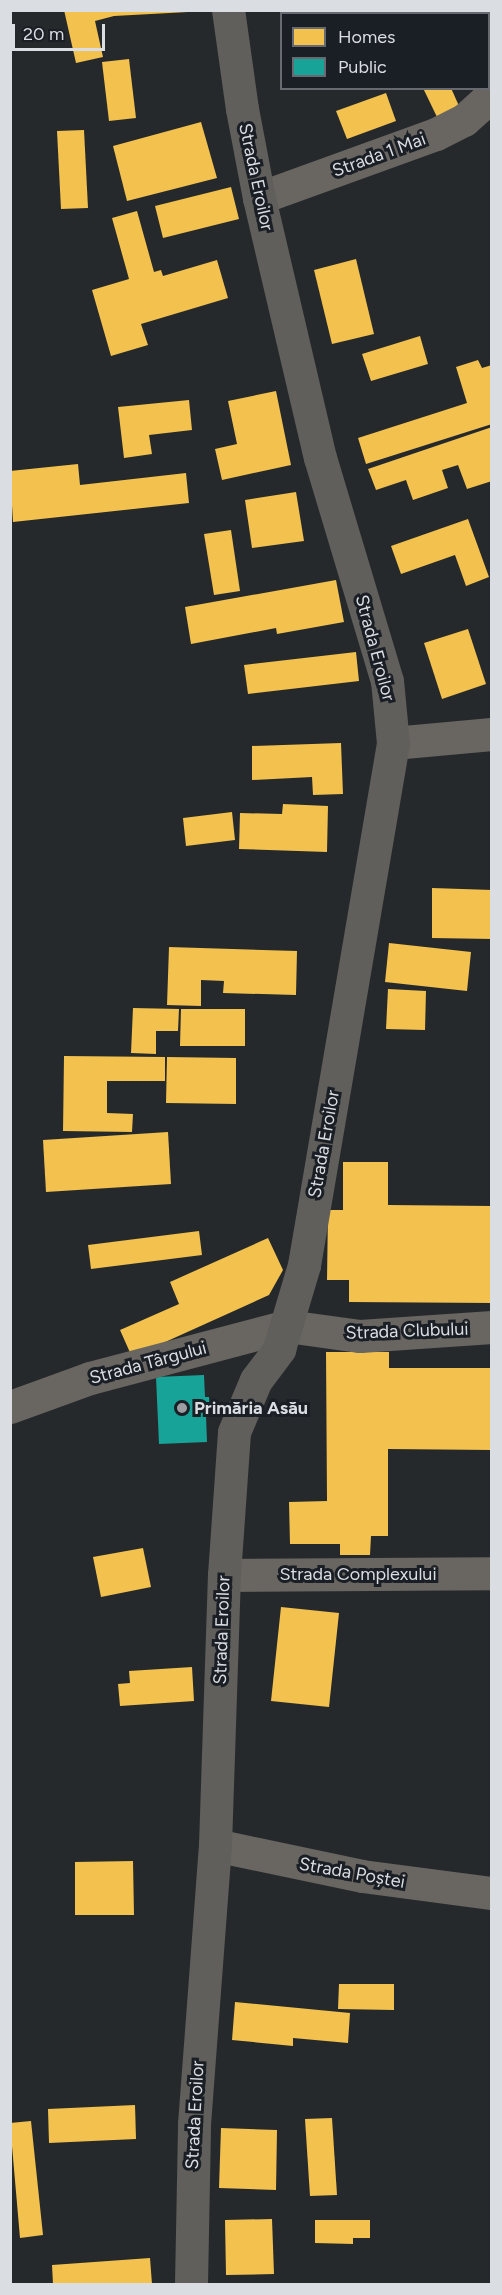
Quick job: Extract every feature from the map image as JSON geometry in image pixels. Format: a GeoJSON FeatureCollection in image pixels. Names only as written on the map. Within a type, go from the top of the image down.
{"type":"FeatureCollection","features":[{"type":"Feature","properties":{"kind":"main road","name":"Strada Eroilor"},"geometry":{"type":"LineString","coordinates":[[191,2284],[194,2124],[215,1845],[224,1575],[234,1432],[256,1380],[279,1349],[288,1326],[304,1265],[393,743],[387,681],[320,458],[259,198],[238,86],[228,10]]}},
{"type":"Feature","properties":{"kind":"street","name":"Strada 1 Mai"},"geometry":{"type":"LineString","coordinates":[[259,198],[436,134],[464,120],[492,95]]}},
{"type":"Feature","properties":{"kind":"street"},"geometry":{"type":"LineString","coordinates":[[393,743],[492,734]]}},
{"type":"Feature","properties":{"kind":"street","name":"Strada Clubului"},"geometry":{"type":"LineString","coordinates":[[288,1326],[360,1336],[492,1327]]}},
{"type":"Feature","properties":{"kind":"street","name":"Strada Târgului"},"geometry":{"type":"LineString","coordinates":[[10,1407],[90,1378],[288,1326]]}},
{"type":"Feature","properties":{"kind":"street","name":"Strada Complexului"},"geometry":{"type":"LineString","coordinates":[[224,1575],[492,1573]]}},
{"type":"Feature","properties":{"kind":"street","name":"Strada Poștei"},"geometry":{"type":"LineString","coordinates":[[215,1845],[362,1876],[492,1893]]}},
{"type":"Feature","properties":{"kind":"building: Homes"},"geometry":{"type":"Polygon","coordinates":[[[64,10],[188,10],[188,12],[114,16],[95,21],[103,57],[76,63],[64,10]]]}},
{"type":"Feature","properties":{"kind":"building: Homes"},"geometry":{"type":"Polygon","coordinates":[[[129,59],[136,118],[109,121],[102,62],[129,59]]]}},
{"type":"Feature","properties":{"kind":"building: Homes"},"geometry":{"type":"Polygon","coordinates":[[[424,90],[452,90],[459,106],[437,117],[424,90]]]}},
{"type":"Feature","properties":{"kind":"building: Homes"},"geometry":{"type":"Polygon","coordinates":[[[386,93],[396,121],[347,139],[336,111],[386,93]]]}},
{"type":"Feature","properties":{"kind":"building: Homes"},"geometry":{"type":"Polygon","coordinates":[[[201,122],[217,178],[127,201],[113,146],[201,122]]]}},
{"type":"Feature","properties":{"kind":"building: Homes"},"geometry":{"type":"Polygon","coordinates":[[[84,130],[88,208],[61,209],[57,131],[84,130]]]}},
{"type":"Feature","properties":{"kind":"building: Homes"},"geometry":{"type":"Polygon","coordinates":[[[231,187],[239,219],[163,238],[155,206],[231,187]]]}},
{"type":"Feature","properties":{"kind":"building: Homes"},"geometry":{"type":"Polygon","coordinates":[[[137,211],[154,272],[161,270],[163,276],[217,260],[228,298],[141,324],[148,345],[111,356],[92,290],[129,279],[112,218],[137,211]]]}},
{"type":"Feature","properties":{"kind":"building: Homes"},"geometry":{"type":"Polygon","coordinates":[[[356,259],[374,334],[332,344],[314,270],[356,259]]]}},
{"type":"Feature","properties":{"kind":"building: Homes"},"geometry":{"type":"Polygon","coordinates":[[[420,336],[428,364],[371,381],[362,354],[420,336]]]}},
{"type":"Feature","properties":{"kind":"building: Homes"},"geometry":{"type":"Polygon","coordinates":[[[478,360],[482,368],[492,365],[492,424],[366,464],[358,438],[467,403],[456,367],[478,360]]]}},
{"type":"Feature","properties":{"kind":"building: Homes"},"geometry":{"type":"Polygon","coordinates":[[[276,391],[291,465],[222,480],[215,449],[237,444],[228,401],[276,391]]]}},
{"type":"Feature","properties":{"kind":"building: Homes"},"geometry":{"type":"Polygon","coordinates":[[[189,400],[192,430],[149,435],[152,454],[124,458],[118,407],[189,400]]]}},
{"type":"Feature","properties":{"kind":"building: Homes"},"geometry":{"type":"Polygon","coordinates":[[[492,427],[492,481],[467,489],[458,465],[442,470],[448,488],[413,500],[406,480],[376,490],[368,469],[492,427]]]}},
{"type":"Feature","properties":{"kind":"building: Homes"},"geometry":{"type":"Polygon","coordinates":[[[78,464],[80,485],[186,473],[189,503],[13,522],[10,471],[78,464]]]}},
{"type":"Feature","properties":{"kind":"building: Homes"},"geometry":{"type":"Polygon","coordinates":[[[296,492],[304,541],[252,548],[245,500],[296,492]]]}},
{"type":"Feature","properties":{"kind":"building: Homes"},"geometry":{"type":"Polygon","coordinates":[[[468,519],[489,577],[466,586],[455,555],[401,574],[391,546],[468,519]]]}},
{"type":"Feature","properties":{"kind":"building: Homes"},"geometry":{"type":"Polygon","coordinates":[[[231,530],[240,591],[214,595],[204,534],[231,530]]]}},
{"type":"Feature","properties":{"kind":"building: Homes"},"geometry":{"type":"Polygon","coordinates":[[[336,580],[344,622],[277,634],[276,628],[191,644],[185,607],[336,580]]]}},
{"type":"Feature","properties":{"kind":"building: Homes"},"geometry":{"type":"Polygon","coordinates":[[[468,629],[486,684],[442,699],[424,643],[468,629]]]}},
{"type":"Feature","properties":{"kind":"building: Homes"},"geometry":{"type":"Polygon","coordinates":[[[356,652],[359,681],[248,694],[244,665],[356,652]]]}},
{"type":"Feature","properties":{"kind":"building: Homes"},"geometry":{"type":"Polygon","coordinates":[[[341,743],[343,794],[313,795],[312,777],[252,780],[252,746],[341,743]]]}},
{"type":"Feature","properties":{"kind":"building: Homes"},"geometry":{"type":"Polygon","coordinates":[[[283,804],[328,806],[327,852],[239,849],[240,813],[282,814],[283,804]]]}},
{"type":"Feature","properties":{"kind":"building: Homes"},"geometry":{"type":"Polygon","coordinates":[[[232,812],[235,840],[186,846],[183,818],[232,812]]]}},
{"type":"Feature","properties":{"kind":"building: Homes"},"geometry":{"type":"Polygon","coordinates":[[[432,888],[492,890],[492,939],[432,938],[432,888]]]}},
{"type":"Feature","properties":{"kind":"building: Homes"},"geometry":{"type":"Polygon","coordinates":[[[389,943],[471,952],[467,991],[385,982],[389,943]]]}},
{"type":"Feature","properties":{"kind":"building: Homes"},"geometry":{"type":"Polygon","coordinates":[[[169,947],[297,951],[296,995],[223,993],[224,981],[201,980],[201,1006],[167,1005],[169,947]]]}},
{"type":"Feature","properties":{"kind":"building: Homes"},"geometry":{"type":"Polygon","coordinates":[[[388,989],[426,991],[425,1030],[386,1029],[388,989]]]}},
{"type":"Feature","properties":{"kind":"building: Homes"},"geometry":{"type":"Polygon","coordinates":[[[133,1008],[179,1009],[178,1031],[156,1031],[156,1054],[131,1053],[133,1008]]]}},
{"type":"Feature","properties":{"kind":"building: Homes"},"geometry":{"type":"Polygon","coordinates":[[[181,1009],[245,1009],[245,1046],[180,1046],[181,1009]]]}},
{"type":"Feature","properties":{"kind":"building: Homes"},"geometry":{"type":"Polygon","coordinates":[[[64,1056],[165,1057],[165,1081],[107,1081],[107,1113],[133,1114],[132,1132],[63,1131],[64,1056]]]}},
{"type":"Feature","properties":{"kind":"building: Homes"},"geometry":{"type":"Polygon","coordinates":[[[167,1057],[236,1058],[236,1104],[166,1103],[167,1057]]]}},
{"type":"Feature","properties":{"kind":"building: Homes"},"geometry":{"type":"Polygon","coordinates":[[[168,1132],[171,1184],[46,1192],[43,1140],[168,1132]]]}},
{"type":"Feature","properties":{"kind":"building: Homes"},"geometry":{"type":"Polygon","coordinates":[[[343,1162],[388,1162],[388,1205],[492,1206],[492,1303],[349,1302],[349,1280],[327,1280],[328,1210],[343,1210],[343,1162]]]}},
{"type":"Feature","properties":{"kind":"building: Homes"},"geometry":{"type":"Polygon","coordinates":[[[199,1231],[202,1255],[91,1269],[88,1245],[199,1231]]]}},
{"type":"Feature","properties":{"kind":"building: Homes"},"geometry":{"type":"Polygon","coordinates":[[[268,1238],[283,1270],[269,1295],[132,1357],[120,1330],[179,1304],[170,1282],[268,1238]]]}},
{"type":"Feature","properties":{"kind":"building: Homes"},"geometry":{"type":"Polygon","coordinates":[[[326,1352],[389,1352],[389,1368],[492,1368],[492,1450],[388,1449],[388,1536],[371,1536],[370,1555],[340,1555],[340,1544],[290,1544],[289,1502],[327,1501],[326,1352]]]}},
{"type":"Feature","properties":{"kind":"building: Homes"},"geometry":{"type":"Polygon","coordinates":[[[143,1548],[151,1587],[101,1597],[93,1557],[143,1548]]]}},
{"type":"Feature","properties":{"kind":"building: Homes"},"geometry":{"type":"Polygon","coordinates":[[[281,1607],[339,1613],[329,1707],[271,1701],[281,1607]]]}},
{"type":"Feature","properties":{"kind":"building: Homes"},"geometry":{"type":"Polygon","coordinates":[[[192,1667],[194,1701],[120,1706],[118,1684],[130,1683],[129,1671],[192,1667]]]}},
{"type":"Feature","properties":{"kind":"building: Homes"},"geometry":{"type":"Polygon","coordinates":[[[133,1861],[134,1915],[75,1915],[75,1862],[133,1861]]]}},
{"type":"Feature","properties":{"kind":"building: Homes"},"geometry":{"type":"Polygon","coordinates":[[[339,1984],[394,1984],[394,2010],[338,2009],[339,1984]]]}},
{"type":"Feature","properties":{"kind":"building: Homes"},"geometry":{"type":"Polygon","coordinates":[[[235,2002],[350,2013],[348,2043],[293,2038],[293,2046],[232,2040],[235,2002]]]}},
{"type":"Feature","properties":{"kind":"building: Homes"},"geometry":{"type":"Polygon","coordinates":[[[135,2105],[136,2139],[49,2143],[48,2109],[135,2105]]]}},
{"type":"Feature","properties":{"kind":"building: Homes"},"geometry":{"type":"Polygon","coordinates":[[[332,2118],[337,2195],[310,2196],[305,2119],[332,2118]]]}},
{"type":"Feature","properties":{"kind":"building: Homes"},"geometry":{"type":"Polygon","coordinates":[[[31,2121],[43,2235],[20,2238],[10,2123],[31,2121]]]}},
{"type":"Feature","properties":{"kind":"building: Homes"},"geometry":{"type":"Polygon","coordinates":[[[221,2128],[277,2130],[276,2190],[219,2188],[221,2128]]]}},
{"type":"Feature","properties":{"kind":"building: Homes"},"geometry":{"type":"Polygon","coordinates":[[[272,2219],[274,2274],[226,2275],[225,2220],[272,2219]]]}},
{"type":"Feature","properties":{"kind":"building: Homes"},"geometry":{"type":"Polygon","coordinates":[[[315,2220],[370,2220],[370,2238],[353,2238],[353,2244],[315,2243],[315,2220]]]}},
{"type":"Feature","properties":{"kind":"building: Homes"},"geometry":{"type":"Polygon","coordinates":[[[150,2258],[152,2284],[53,2284],[52,2265],[150,2258]]]}},
{"type":"Feature","properties":{"kind":"building: Public"},"geometry":{"type":"Polygon","coordinates":[[[204,1375],[205,1397],[209,1397],[210,1416],[206,1416],[207,1442],[159,1444],[156,1377],[204,1375]]]}},
{"type":"Feature","properties":{"kind":"place","name":"Primăria Asău"},"geometry":{"type":"Point","coordinates":[182,1408]}}]}
